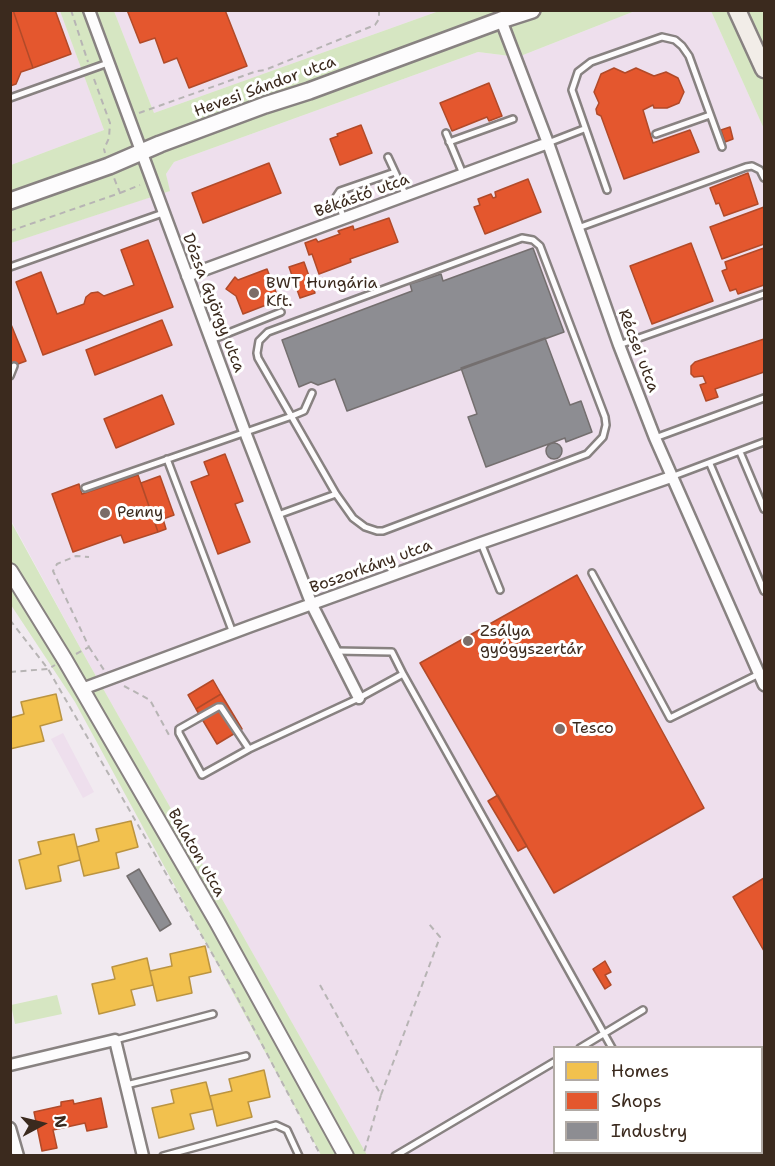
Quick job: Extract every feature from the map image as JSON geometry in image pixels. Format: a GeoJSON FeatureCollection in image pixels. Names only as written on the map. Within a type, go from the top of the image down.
{"type":"FeatureCollection","features":[{"type":"Feature","properties":{"kind":"main road","name":"Hevesi Sándor utca"},"geometry":{"type":"LineString","coordinates":[[10,201],[109,166],[264,105],[309,91],[499,15],[532,10]]}},
{"type":"Feature","properties":{"kind":"main road"},"geometry":{"type":"LineString","coordinates":[[737,10],[765,69]]}},
{"type":"Feature","properties":{"kind":"street","name":"Dózsa György utca"},"geometry":{"type":"LineString","coordinates":[[89,10],[245,432],[312,604],[359,698]]}},
{"type":"Feature","properties":{"kind":"street","name":"Récsei utca"},"geometry":{"type":"LineString","coordinates":[[499,15],[548,142],[619,345],[672,477],[763,682]]}},
{"type":"Feature","properties":{"kind":"street","name":"Békástó utca"},"geometry":{"type":"LineString","coordinates":[[187,276],[548,142]]}},
{"type":"Feature","properties":{"kind":"street","name":"Boszorkány utca"},"geometry":{"type":"LineString","coordinates":[[82,690],[251,626],[672,477]]}},
{"type":"Feature","properties":{"kind":"street","name":"Balaton utca"},"geometry":{"type":"LineString","coordinates":[[10,571],[65,660],[217,922],[346,1155]]}},
{"type":"Feature","properties":{"kind":"street"},"geometry":{"type":"LineString","coordinates":[[10,1065],[115,1040],[143,1155]]}},
{"type":"Feature","properties":{"kind":"street"},"geometry":{"type":"LineString","coordinates":[[10,1128],[18,1155]]}},
{"type":"Feature","properties":{"kind":"lane"},"geometry":{"type":"LineString","coordinates":[[607,190],[572,90],[578,72],[591,62],[662,37],[675,40],[689,56],[722,147]]}},
{"type":"Feature","properties":{"kind":"lane"},"geometry":{"type":"LineString","coordinates":[[10,98],[108,63]]}},
{"type":"Feature","properties":{"kind":"lane"},"geometry":{"type":"LineString","coordinates":[[656,134],[710,115]]}},
{"type":"Feature","properties":{"kind":"lane"},"geometry":{"type":"LineString","coordinates":[[449,142],[513,119]]}},
{"type":"Feature","properties":{"kind":"lane"},"geometry":{"type":"LineString","coordinates":[[548,142],[584,129]]}},
{"type":"Feature","properties":{"kind":"lane"},"geometry":{"type":"LineString","coordinates":[[446,133],[463,174]]}},
{"type":"Feature","properties":{"kind":"lane"},"geometry":{"type":"LineString","coordinates":[[388,157],[406,196]]}},
{"type":"Feature","properties":{"kind":"lane"},"geometry":{"type":"LineString","coordinates":[[579,228],[747,167],[760,170],[765,178]]}},
{"type":"Feature","properties":{"kind":"lane"},"geometry":{"type":"LineString","coordinates":[[344,219],[337,194],[395,172]]}},
{"type":"Feature","properties":{"kind":"lane"},"geometry":{"type":"LineString","coordinates":[[10,267],[163,213]]}},
{"type":"Feature","properties":{"kind":"lane"},"geometry":{"type":"LineString","coordinates":[[522,238],[529,238],[537,242],[605,417],[605,432],[599,443],[587,454],[384,531],[371,530],[359,523],[336,494],[292,416],[257,353],[259,341],[265,334],[522,238]]}},
{"type":"Feature","properties":{"kind":"lane"},"geometry":{"type":"LineString","coordinates":[[619,345],[765,294]]}},
{"type":"Feature","properties":{"kind":"lane"},"geometry":{"type":"LineString","coordinates":[[211,340],[281,312]]}},
{"type":"Feature","properties":{"kind":"lane"},"geometry":{"type":"LineString","coordinates":[[10,376],[14,366]]}},
{"type":"Feature","properties":{"kind":"lane"},"geometry":{"type":"LineString","coordinates":[[85,488],[304,411],[312,393]]}},
{"type":"Feature","properties":{"kind":"lane"},"geometry":{"type":"LineString","coordinates":[[656,438],[765,398]]}},
{"type":"Feature","properties":{"kind":"lane"},"geometry":{"type":"LineString","coordinates":[[672,477],[765,442]]}},
{"type":"Feature","properties":{"kind":"lane"},"geometry":{"type":"LineString","coordinates":[[740,452],[765,509]]}},
{"type":"Feature","properties":{"kind":"lane"},"geometry":{"type":"LineString","coordinates":[[167,459],[233,633]]}},
{"type":"Feature","properties":{"kind":"lane"},"geometry":{"type":"LineString","coordinates":[[710,464],[765,591]]}},
{"type":"Feature","properties":{"kind":"lane"},"geometry":{"type":"LineString","coordinates":[[278,515],[336,494]]}},
{"type":"Feature","properties":{"kind":"lane"},"geometry":{"type":"LineString","coordinates":[[481,543],[500,590]]}},
{"type":"Feature","properties":{"kind":"lane"},"geometry":{"type":"LineString","coordinates":[[592,573],[670,718],[763,682]]}},
{"type":"Feature","properties":{"kind":"lane"},"geometry":{"type":"LineString","coordinates":[[335,651],[392,652],[611,1046]]}},
{"type":"Feature","properties":{"kind":"lane"},"geometry":{"type":"LineString","coordinates":[[249,749],[221,707],[179,729],[202,775],[249,749],[359,698],[403,674]]}},
{"type":"Feature","properties":{"kind":"lane"},"geometry":{"type":"LineString","coordinates":[[582,1046],[643,1010]]}},
{"type":"Feature","properties":{"kind":"lane"},"geometry":{"type":"LineString","coordinates":[[115,1040],[213,1014]]}},
{"type":"Feature","properties":{"kind":"lane"},"geometry":{"type":"LineString","coordinates":[[126,1085],[246,1056]]}},
{"type":"Feature","properties":{"kind":"lane"},"geometry":{"type":"LineString","coordinates":[[395,1155],[553,1063]]}},
{"type":"Feature","properties":{"kind":"lane"},"geometry":{"type":"LineString","coordinates":[[163,1155],[276,1125],[287,1130],[299,1155]]}},
{"type":"Feature","properties":{"kind":"path"},"geometry":{"type":"LineString","coordinates":[[71,10],[110,123],[109,138],[104,149],[120,193]]}},
{"type":"Feature","properties":{"kind":"path"},"geometry":{"type":"LineString","coordinates":[[128,117],[257,71],[266,70],[375,25],[379,19],[379,10]]}},
{"type":"Feature","properties":{"kind":"path"},"geometry":{"type":"LineString","coordinates":[[10,231],[151,181]]}},
{"type":"Feature","properties":{"kind":"path"},"geometry":{"type":"LineString","coordinates":[[88,557],[76,556],[57,564],[53,571],[89,647],[110,678],[150,700],[172,742]]}},
{"type":"Feature","properties":{"kind":"path"},"geometry":{"type":"LineString","coordinates":[[10,620],[48,669],[236,995],[321,1155]]}},
{"type":"Feature","properties":{"kind":"path"},"geometry":{"type":"LineString","coordinates":[[10,672],[48,669],[89,647]]}},
{"type":"Feature","properties":{"kind":"path"},"geometry":{"type":"LineString","coordinates":[[363,1155],[381,1095],[440,937],[429,924]]}},
{"type":"Feature","properties":{"kind":"path"},"geometry":{"type":"LineString","coordinates":[[320,985],[381,1095]]}},
{"type":"Feature","properties":{"kind":"shaded area"},"geometry":{"type":"Polygon","coordinates":[[[11,11],[60,11],[104,130],[11,165],[11,11]]]}},
{"type":"Feature","properties":{"kind":"shaded area"},"geometry":{"type":"Polygon","coordinates":[[[114,11],[439,11],[154,113],[114,11]]]}},
{"type":"Feature","properties":{"kind":"shaded area"},"geometry":{"type":"Polygon","coordinates":[[[635,11],[711,11],[764,129],[764,1155],[367,1155],[88,662],[11,520],[10,243],[169,191],[166,174],[174,162],[478,52],[518,57],[635,11]]]}},
{"type":"Feature","properties":{"kind":"shaded area"},"geometry":{"type":"Polygon","coordinates":[[[63,733],[94,792],[83,798],[51,739],[63,733]]]}},
{"type":"Feature","properties":{"kind":"green space"},"geometry":{"type":"Polygon","coordinates":[[[60,11],[114,11],[154,113],[439,11],[635,11],[518,57],[478,52],[174,162],[166,174],[170,191],[11,243],[11,165],[104,130],[60,11]]]}},
{"type":"Feature","properties":{"kind":"green space"},"geometry":{"type":"Polygon","coordinates":[[[711,11],[764,11],[764,129],[711,11]]]}},
{"type":"Feature","properties":{"kind":"green space"},"geometry":{"type":"Polygon","coordinates":[[[10,520],[367,1155],[321,1155],[75,702],[11,605],[10,520]]]}},
{"type":"Feature","properties":{"kind":"green space"},"geometry":{"type":"Polygon","coordinates":[[[57,995],[62,1014],[15,1024],[11,1005],[57,995]]]}},
{"type":"Feature","properties":{"kind":"building: Homes"},"geometry":{"type":"Polygon","coordinates":[[[56,694],[62,720],[40,726],[44,741],[10,749],[10,718],[24,714],[21,702],[56,694]]]}},
{"type":"Feature","properties":{"kind":"building: Homes"},"geometry":{"type":"Polygon","coordinates":[[[131,821],[138,847],[116,853],[119,868],[84,876],[77,847],[99,841],[96,829],[131,821]]]}},
{"type":"Feature","properties":{"kind":"building: Homes"},"geometry":{"type":"Polygon","coordinates":[[[74,834],[80,860],[58,866],[61,881],[26,889],[19,860],[41,854],[38,842],[74,834]]]}},
{"type":"Feature","properties":{"kind":"building: Homes"},"geometry":{"type":"Polygon","coordinates":[[[205,946],[211,972],[189,977],[192,993],[157,1001],[150,971],[172,966],[170,954],[205,946]]]}},
{"type":"Feature","properties":{"kind":"building: Homes"},"geometry":{"type":"Polygon","coordinates":[[[147,958],[153,985],[131,990],[135,1005],[99,1014],[92,984],[115,979],[112,967],[147,958]]]}},
{"type":"Feature","properties":{"kind":"building: Homes"},"geometry":{"type":"Polygon","coordinates":[[[264,1070],[270,1097],[248,1102],[252,1117],[217,1126],[210,1096],[232,1091],[229,1079],[264,1070]]]}},
{"type":"Feature","properties":{"kind":"building: Homes"},"geometry":{"type":"Polygon","coordinates":[[[206,1082],[213,1109],[190,1114],[194,1129],[159,1138],[152,1108],[174,1103],[171,1090],[206,1082]]]}},
{"type":"Feature","properties":{"kind":"building: Shops"},"geometry":{"type":"Polygon","coordinates":[[[10,10],[13,10],[33,68],[21,72],[16,84],[10,86],[10,10]]]}},
{"type":"Feature","properties":{"kind":"building: Shops"},"geometry":{"type":"Polygon","coordinates":[[[13,10],[55,10],[71,54],[33,68],[13,10]]]}},
{"type":"Feature","properties":{"kind":"building: Shops"},"geometry":{"type":"Polygon","coordinates":[[[127,10],[225,10],[247,66],[189,88],[177,58],[164,63],[155,38],[140,43],[127,10]]]}},
{"type":"Feature","properties":{"kind":"building: Shops"},"geometry":{"type":"Polygon","coordinates":[[[614,68],[625,73],[636,68],[654,76],[666,72],[678,78],[684,92],[679,103],[667,108],[654,108],[653,105],[643,110],[653,143],[690,130],[699,152],[624,179],[601,116],[597,114],[596,109],[599,103],[594,92],[601,74],[614,68]]]}},
{"type":"Feature","properties":{"kind":"building: Shops"},"geometry":{"type":"Polygon","coordinates":[[[489,83],[502,116],[489,121],[487,117],[452,131],[440,103],[489,83]]]}},
{"type":"Feature","properties":{"kind":"building: Shops"},"geometry":{"type":"Polygon","coordinates":[[[361,125],[372,153],[340,165],[330,139],[361,125]]]}},
{"type":"Feature","properties":{"kind":"building: Shops"},"geometry":{"type":"Polygon","coordinates":[[[730,127],[733,139],[725,142],[721,130],[730,127]]]}},
{"type":"Feature","properties":{"kind":"building: Shops"},"geometry":{"type":"Polygon","coordinates":[[[269,163],[281,193],[203,223],[192,193],[269,163]]]}},
{"type":"Feature","properties":{"kind":"building: Shops"},"geometry":{"type":"Polygon","coordinates":[[[748,173],[758,204],[724,216],[710,188],[748,173]]]}},
{"type":"Feature","properties":{"kind":"building: Shops"},"geometry":{"type":"Polygon","coordinates":[[[528,179],[541,212],[485,234],[474,207],[480,205],[478,199],[491,194],[493,198],[496,197],[495,192],[528,179]]]}},
{"type":"Feature","properties":{"kind":"building: Shops"},"geometry":{"type":"Polygon","coordinates":[[[764,207],[764,244],[722,259],[710,227],[764,207]]]}},
{"type":"Feature","properties":{"kind":"building: Shops"},"geometry":{"type":"Polygon","coordinates":[[[389,218],[398,242],[350,259],[351,262],[319,274],[312,254],[309,255],[305,243],[316,239],[318,242],[340,234],[338,231],[353,226],[354,230],[389,218]]]}},
{"type":"Feature","properties":{"kind":"building: Shops"},"geometry":{"type":"Polygon","coordinates":[[[148,240],[173,307],[43,355],[16,282],[41,272],[57,314],[84,304],[86,297],[91,293],[98,292],[104,296],[134,285],[121,250],[148,240]]]}},
{"type":"Feature","properties":{"kind":"building: Shops"},"geometry":{"type":"Polygon","coordinates":[[[691,243],[713,301],[652,324],[630,266],[691,243]]]}},
{"type":"Feature","properties":{"kind":"building: Shops"},"geometry":{"type":"Polygon","coordinates":[[[764,248],[764,285],[738,294],[736,289],[730,291],[722,271],[727,269],[725,262],[764,248]]]}},
{"type":"Feature","properties":{"kind":"building: Shops"},"geometry":{"type":"Polygon","coordinates":[[[304,262],[315,293],[300,298],[289,267],[304,262]]]}},
{"type":"Feature","properties":{"kind":"building: Shops","name":"BWT Hungária Kft."},"geometry":{"type":"Polygon","coordinates":[[[267,269],[279,300],[243,314],[236,296],[226,289],[235,277],[238,280],[267,269]]]}},
{"type":"Feature","properties":{"kind":"building: Shops"},"geometry":{"type":"Polygon","coordinates":[[[162,320],[172,345],[95,375],[86,350],[162,320]]]}},
{"type":"Feature","properties":{"kind":"building: Shops"},"geometry":{"type":"Polygon","coordinates":[[[10,322],[26,361],[10,367],[10,322]]]}},
{"type":"Feature","properties":{"kind":"building: Shops"},"geometry":{"type":"Polygon","coordinates":[[[764,339],[764,372],[715,389],[718,397],[706,401],[700,385],[706,383],[703,376],[694,377],[691,374],[691,366],[695,362],[764,339]]]}},
{"type":"Feature","properties":{"kind":"building: Shops"},"geometry":{"type":"Polygon","coordinates":[[[162,395],[174,424],[116,448],[104,419],[162,395]]]}},
{"type":"Feature","properties":{"kind":"building: Shops"},"geometry":{"type":"Polygon","coordinates":[[[225,454],[243,501],[235,504],[250,542],[218,554],[191,482],[209,475],[204,462],[225,454]]]}},
{"type":"Feature","properties":{"kind":"building: Shops","name":"Penny"},"geometry":{"type":"Polygon","coordinates":[[[138,475],[158,532],[124,543],[121,535],[73,552],[52,494],[79,484],[82,494],[138,475]]]}},
{"type":"Feature","properties":{"kind":"building: Shops"},"geometry":{"type":"Polygon","coordinates":[[[160,476],[174,515],[163,519],[166,529],[158,532],[141,483],[160,476]]]}},
{"type":"Feature","properties":{"kind":"building: Shops","name":"Tesco"},"geometry":{"type":"Polygon","coordinates":[[[577,575],[704,808],[554,893],[420,663],[577,575]]]}},
{"type":"Feature","properties":{"kind":"building: Shops"},"geometry":{"type":"Polygon","coordinates":[[[213,680],[221,694],[196,709],[188,695],[213,680]]]}},
{"type":"Feature","properties":{"kind":"building: Shops"},"geometry":{"type":"Polygon","coordinates":[[[221,694],[242,729],[217,744],[196,709],[221,694]]]}},
{"type":"Feature","properties":{"kind":"building: Shops"},"geometry":{"type":"Polygon","coordinates":[[[498,795],[527,846],[518,851],[488,801],[498,795]]]}},
{"type":"Feature","properties":{"kind":"building: Shops"},"geometry":{"type":"Polygon","coordinates":[[[764,878],[764,951],[733,897],[764,878]]]}},
{"type":"Feature","properties":{"kind":"building: Shops"},"geometry":{"type":"Polygon","coordinates":[[[605,961],[611,972],[605,975],[611,985],[605,989],[593,969],[605,961]]]}},
{"type":"Feature","properties":{"kind":"building: Shops"},"geometry":{"type":"Polygon","coordinates":[[[764,1082],[764,1156],[735,1156],[734,1154],[763,1154],[764,1082]]]}},
{"type":"Feature","properties":{"kind":"building: Shops"},"geometry":{"type":"Polygon","coordinates":[[[101,1098],[107,1127],[87,1131],[85,1123],[53,1130],[57,1148],[42,1151],[34,1112],[61,1106],[61,1102],[73,1100],[74,1104],[101,1098]]]}},
{"type":"Feature","properties":{"kind":"building: Shops"},"geometry":{"type":"Polygon","coordinates":[[[656,1154],[693,1154],[694,1156],[653,1156],[656,1154]]]}},
{"type":"Feature","properties":{"kind":"building: Industry"},"geometry":{"type":"Polygon","coordinates":[[[533,248],[564,332],[347,411],[335,379],[318,385],[311,382],[299,387],[282,340],[412,291],[410,284],[441,274],[443,281],[533,248]]]}},
{"type":"Feature","properties":{"kind":"building: Industry"},"geometry":{"type":"Polygon","coordinates":[[[545,338],[570,405],[581,401],[592,432],[566,442],[565,438],[486,467],[468,417],[477,414],[461,368],[545,338]]]}},
{"type":"Feature","properties":{"kind":"building: Industry"},"geometry":{"type":"Polygon","coordinates":[[[551,443],[557,443],[562,451],[560,457],[551,459],[546,454],[546,448],[551,443]]]}},
{"type":"Feature","properties":{"kind":"building: Industry"},"geometry":{"type":"Polygon","coordinates":[[[139,869],[171,924],[160,931],[127,876],[139,869]]]}},
{"type":"Feature","properties":{"kind":"place","name":"BWT Hungária Kft."},"geometry":{"type":"Point","coordinates":[254,293]}},
{"type":"Feature","properties":{"kind":"place","name":"Penny"},"geometry":{"type":"Point","coordinates":[105,513]}},
{"type":"Feature","properties":{"kind":"place","name":"Zsálya gyógyszertár"},"geometry":{"type":"Point","coordinates":[468,641]}},
{"type":"Feature","properties":{"kind":"place","name":"Tesco"},"geometry":{"type":"Point","coordinates":[560,729]}}]}
